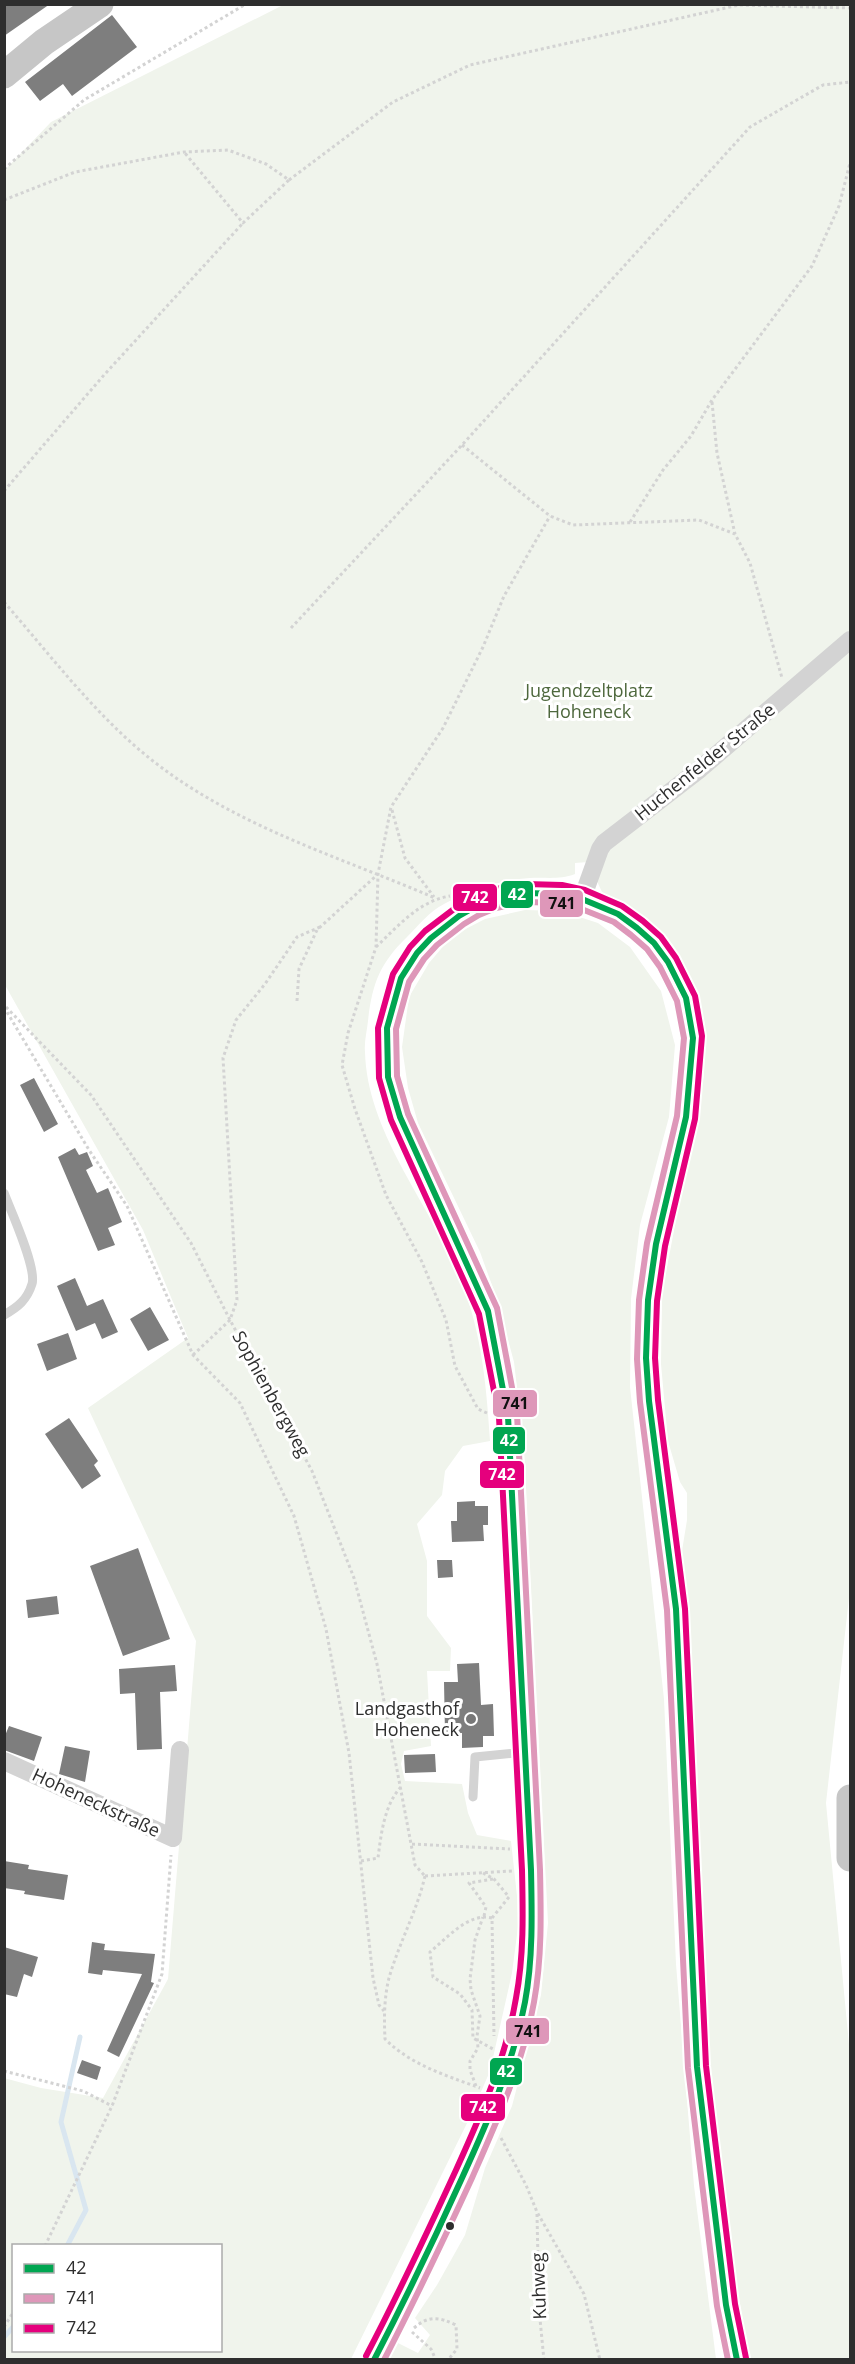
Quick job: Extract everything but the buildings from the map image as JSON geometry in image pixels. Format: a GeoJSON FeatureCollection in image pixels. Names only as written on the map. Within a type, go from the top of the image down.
{"type":"FeatureCollection","features":[{"type":"Feature","properties":{"kind":"main road"},"geometry":{"type":"LineString","coordinates":[[4,75],[84,9]]}},
{"type":"Feature","properties":{"kind":"main road"},"geometry":{"type":"LineString","coordinates":[[374,2360],[443,2219],[499,2095],[513,2052],[525,2002],[532,1920],[523,1861],[525,1752],[508,1416],[488,1311],[400,1117],[388,1077],[387,1028],[400,978],[430,938],[459,916],[493,899],[526,893],[561,894],[582,899],[618,914],[654,943],[668,962],[686,998],[693,1038],[686,1117],[656,1244],[648,1300],[646,1358],[649,1401],[676,1609],[697,2067],[726,2305],[736,2360]]}},
{"type":"Feature","properties":{"kind":"main road"},"geometry":{"type":"LineString","coordinates":[[850,1798],[850,1858]]}},
{"type":"Feature","properties":{"kind":"street","name":"Huchenfelder Straße"},"geometry":{"type":"LineString","coordinates":[[582,899],[604,843],[700,769],[850,640]]}},
{"type":"Feature","properties":{"kind":"street","name":"Hoheneckstraße"},"geometry":{"type":"LineString","coordinates":[[4,1761],[172,1838],[180,1750]]}},
{"type":"Feature","properties":{"kind":"lane"},"geometry":{"type":"LineString","coordinates":[[4,1193],[24,1243],[33,1282],[23,1304],[4,1315]]}},
{"type":"Feature","properties":{"kind":"lane"},"geometry":{"type":"LineString","coordinates":[[473,1797],[475,1757],[525,1752]]}},
{"type":"Feature","properties":{"kind":"path"},"geometry":{"type":"LineString","coordinates":[[4,169],[84,100],[246,4]]}},
{"type":"Feature","properties":{"kind":"path"},"geometry":{"type":"LineString","coordinates":[[4,491],[104,375],[243,223],[289,180],[393,102],[470,65],[739,5],[850,8]]}},
{"type":"Feature","properties":{"kind":"path"},"geometry":{"type":"LineString","coordinates":[[291,628],[462,445],[750,127],[823,84],[850,82]]}},
{"type":"Feature","properties":{"kind":"path"},"geometry":{"type":"LineString","coordinates":[[4,200],[75,172],[184,152],[228,150],[266,164],[289,180]]}},
{"type":"Feature","properties":{"kind":"path"},"geometry":{"type":"LineString","coordinates":[[184,152],[243,223]]}},
{"type":"Feature","properties":{"kind":"path"},"geometry":{"type":"LineString","coordinates":[[630,522],[663,470],[691,436],[712,400],[812,266],[839,206],[850,163]]}},
{"type":"Feature","properties":{"kind":"path"},"geometry":{"type":"LineString","coordinates":[[712,400],[717,453],[735,534],[750,563],[786,695]]}},
{"type":"Feature","properties":{"kind":"path"},"geometry":{"type":"LineString","coordinates":[[462,445],[550,516],[573,525],[699,520],[735,534]]}},
{"type":"Feature","properties":{"kind":"path"},"geometry":{"type":"LineString","coordinates":[[496,1418],[478,1409],[455,1366],[446,1320],[422,1262],[386,1195],[342,1065],[348,1033],[376,947],[378,874],[391,807],[443,728],[483,647],[504,597],[550,516]]}},
{"type":"Feature","properties":{"kind":"path"},"geometry":{"type":"LineString","coordinates":[[4,602],[103,717],[154,762],[217,803],[314,851],[435,898]]}},
{"type":"Feature","properties":{"kind":"path"},"geometry":{"type":"LineString","coordinates":[[391,807],[405,858],[435,898]]}},
{"type":"Feature","properties":{"kind":"path"},"geometry":{"type":"LineString","coordinates":[[193,1355],[230,1320],[237,1300],[224,1058],[236,1020],[265,984],[297,937],[320,927],[378,874]]}},
{"type":"Feature","properties":{"kind":"path"},"geometry":{"type":"LineString","coordinates":[[376,947],[409,915],[435,898]]}},
{"type":"Feature","properties":{"kind":"path"},"geometry":{"type":"LineString","coordinates":[[297,1001],[299,969],[320,927]]}},
{"type":"Feature","properties":{"kind":"path"},"geometry":{"type":"LineString","coordinates":[[4,1006],[89,1150],[127,1206],[193,1355],[240,1403],[294,1516],[326,1629],[349,1753],[373,1978],[379,2005],[384,2011]]}},
{"type":"Feature","properties":{"kind":"path","name":"Sophienbergweg"},"geometry":{"type":"LineString","coordinates":[[4,1006],[91,1095],[191,1244],[312,1471],[354,1578],[376,1664],[415,1865],[425,1876]]}},
{"type":"Feature","properties":{"kind":"path"},"geometry":{"type":"LineString","coordinates":[[361,1861],[378,1858],[384,1822],[393,1795],[401,1787]]}},
{"type":"Feature","properties":{"kind":"path"},"geometry":{"type":"LineString","coordinates":[[46,2244],[112,2106],[162,1974],[172,1838]]}},
{"type":"Feature","properties":{"kind":"path"},"geometry":{"type":"LineString","coordinates":[[412,1844],[523,1861]]}},
{"type":"Feature","properties":{"kind":"path"},"geometry":{"type":"LineString","coordinates":[[499,2095],[435,2072],[398,2052],[385,2039],[384,2011],[389,1979],[409,1921],[420,1898],[425,1876],[483,1873],[523,1861]]}},
{"type":"Feature","properties":{"kind":"path"},"geometry":{"type":"LineString","coordinates":[[483,1873],[494,1879],[509,1897],[492,1918],[495,2050],[473,2038],[472,2010],[460,1994],[433,1977],[430,1952],[465,1923],[483,1916],[492,1918]]}},
{"type":"Feature","properties":{"kind":"path"},"geometry":{"type":"LineString","coordinates":[[476,2086],[470,2070],[470,2061],[478,2048],[480,2016],[471,1990],[470,1979],[475,1940],[486,1907],[469,1883],[494,1879]]}},
{"type":"Feature","properties":{"kind":"path"},"geometry":{"type":"LineString","coordinates":[[4,2071],[83,2091],[112,2106]]}},
{"type":"Feature","properties":{"kind":"path"},"geometry":{"type":"LineString","coordinates":[[498,2131],[526,2185],[537,2212],[584,2294],[600,2360]]}},
{"type":"Feature","properties":{"kind":"path","name":"Kuhweg"},"geometry":{"type":"LineString","coordinates":[[537,2212],[539,2309],[544,2360]]}},
{"type":"Feature","properties":{"kind":"path"},"geometry":{"type":"LineString","coordinates":[[4,2328],[12,2314]]}},
{"type":"Feature","properties":{"kind":"path"},"geometry":{"type":"LineString","coordinates":[[411,2331],[424,2320],[440,2318],[456,2325],[457,2349],[448,2360]]}},
{"type":"Feature","properties":{"kind":"path"},"geometry":{"type":"LineString","coordinates":[[405,2327],[431,2349],[436,2360]]}},
{"type":"Feature","properties":{"kind":"green space","name":"Jugendzeltplatz Hoheneck"},"geometry":{"type":"Polygon","coordinates":[[[283,5],[850,5],[850,1589],[826,1803],[850,2055],[850,2359],[749,2359],[719,2165],[701,1964],[681,1557],[687,1520],[687,1493],[680,1482],[668,1441],[661,1364],[662,1293],[704,1075],[705,1023],[693,988],[627,908],[602,892],[588,862],[575,863],[575,874],[569,876],[519,879],[497,883],[464,894],[444,904],[424,919],[390,956],[379,975],[372,996],[365,1044],[368,1081],[387,1137],[444,1242],[464,1290],[477,1332],[487,1396],[490,1441],[463,1446],[445,1471],[442,1495],[417,1524],[427,1561],[427,1616],[451,1648],[450,1671],[427,1671],[431,1746],[404,1751],[401,1764],[405,1781],[462,1784],[468,1813],[477,1835],[511,1841],[518,1927],[512,1973],[490,2071],[471,2115],[351,2359],[5,2359],[4,2078],[41,2088],[103,2098],[168,1979],[196,1641],[88,1408],[188,1338],[143,1230],[5,985],[5,170],[51,122],[283,5]]]}},
{"type":"Feature","properties":{"kind":"green space"},"geometry":{"type":"Polygon","coordinates":[[[525,910],[561,911],[598,923],[630,947],[661,991],[675,1045],[669,1117],[640,1225],[631,1299],[630,1387],[664,1699],[676,1964],[694,2186],[716,2359],[387,2360],[396,2342],[418,2353],[430,2335],[415,2318],[437,2285],[465,2235],[485,2168],[512,2106],[541,1995],[548,1923],[524,1448],[514,1362],[497,1299],[480,1252],[418,1123],[408,1088],[402,1047],[409,997],[429,963],[452,936],[485,919],[525,910]]]}},
{"type":"Feature","properties":{"kind":"waterway"},"geometry":{"type":"LineString","coordinates":[[68,2244],[86,2210],[61,2122],[80,2037]]}},
{"type":"Feature","properties":{"kind":"waterway"},"geometry":{"type":"LineString","coordinates":[[4,2337],[12,2328]]}},
{"type":"Feature","properties":{"kind":"transit line","name":"742"},"geometry":{"type":"LineString","coordinates":[[366,2356],[434,2217],[492,2086],[512,2020],[522,1950],[523,1918],[499,1417],[479,1314],[391,1120],[379,1078],[378,1028],[393,974],[410,947],[425,931],[454,909],[490,890],[526,884],[562,885],[585,890],[622,906],[643,921],[661,937],[676,958],[695,996],[702,1036],[695,1119],[665,1246],[657,1301],[655,1358],[658,1400],[685,1609],[706,2066],[735,2304],[746,2358]]}},
{"type":"Feature","properties":{"kind":"transit line","name":"42"},"geometry":{"type":"LineString","coordinates":[[374,2360],[472,2157],[507,2070],[525,2002],[531,1953],[532,1920],[508,1416],[488,1311],[400,1117],[388,1077],[387,1028],[401,978],[417,953],[431,938],[459,916],[475,907],[493,899],[526,893],[561,894],[582,899],[618,914],[637,928],[654,943],[668,962],[686,998],[693,1038],[686,1117],[656,1244],[648,1300],[646,1358],[649,1401],[676,1609],[697,2067],[726,2305],[737,2360]]}},
{"type":"Feature","properties":{"kind":"transit line","name":"741"},"geometry":{"type":"LineString","coordinates":[[384,2360],[472,2178],[516,2070],[534,2002],[541,1920],[517,1414],[497,1308],[408,1114],[397,1076],[396,1029],[409,982],[424,959],[437,945],[479,915],[496,908],[527,902],[560,903],[579,908],[614,922],[631,935],[647,949],[660,967],[677,1001],[684,1038],[677,1116],[647,1243],[639,1300],[637,1359],[640,1402],[667,1610],[688,2068],[717,2306],[728,2360]]}},
{"type":"Feature","properties":{"kind":"place","name":"Landgasthof Hoheneck"},"geometry":{"type":"Point","coordinates":[471,1719]}}]}
